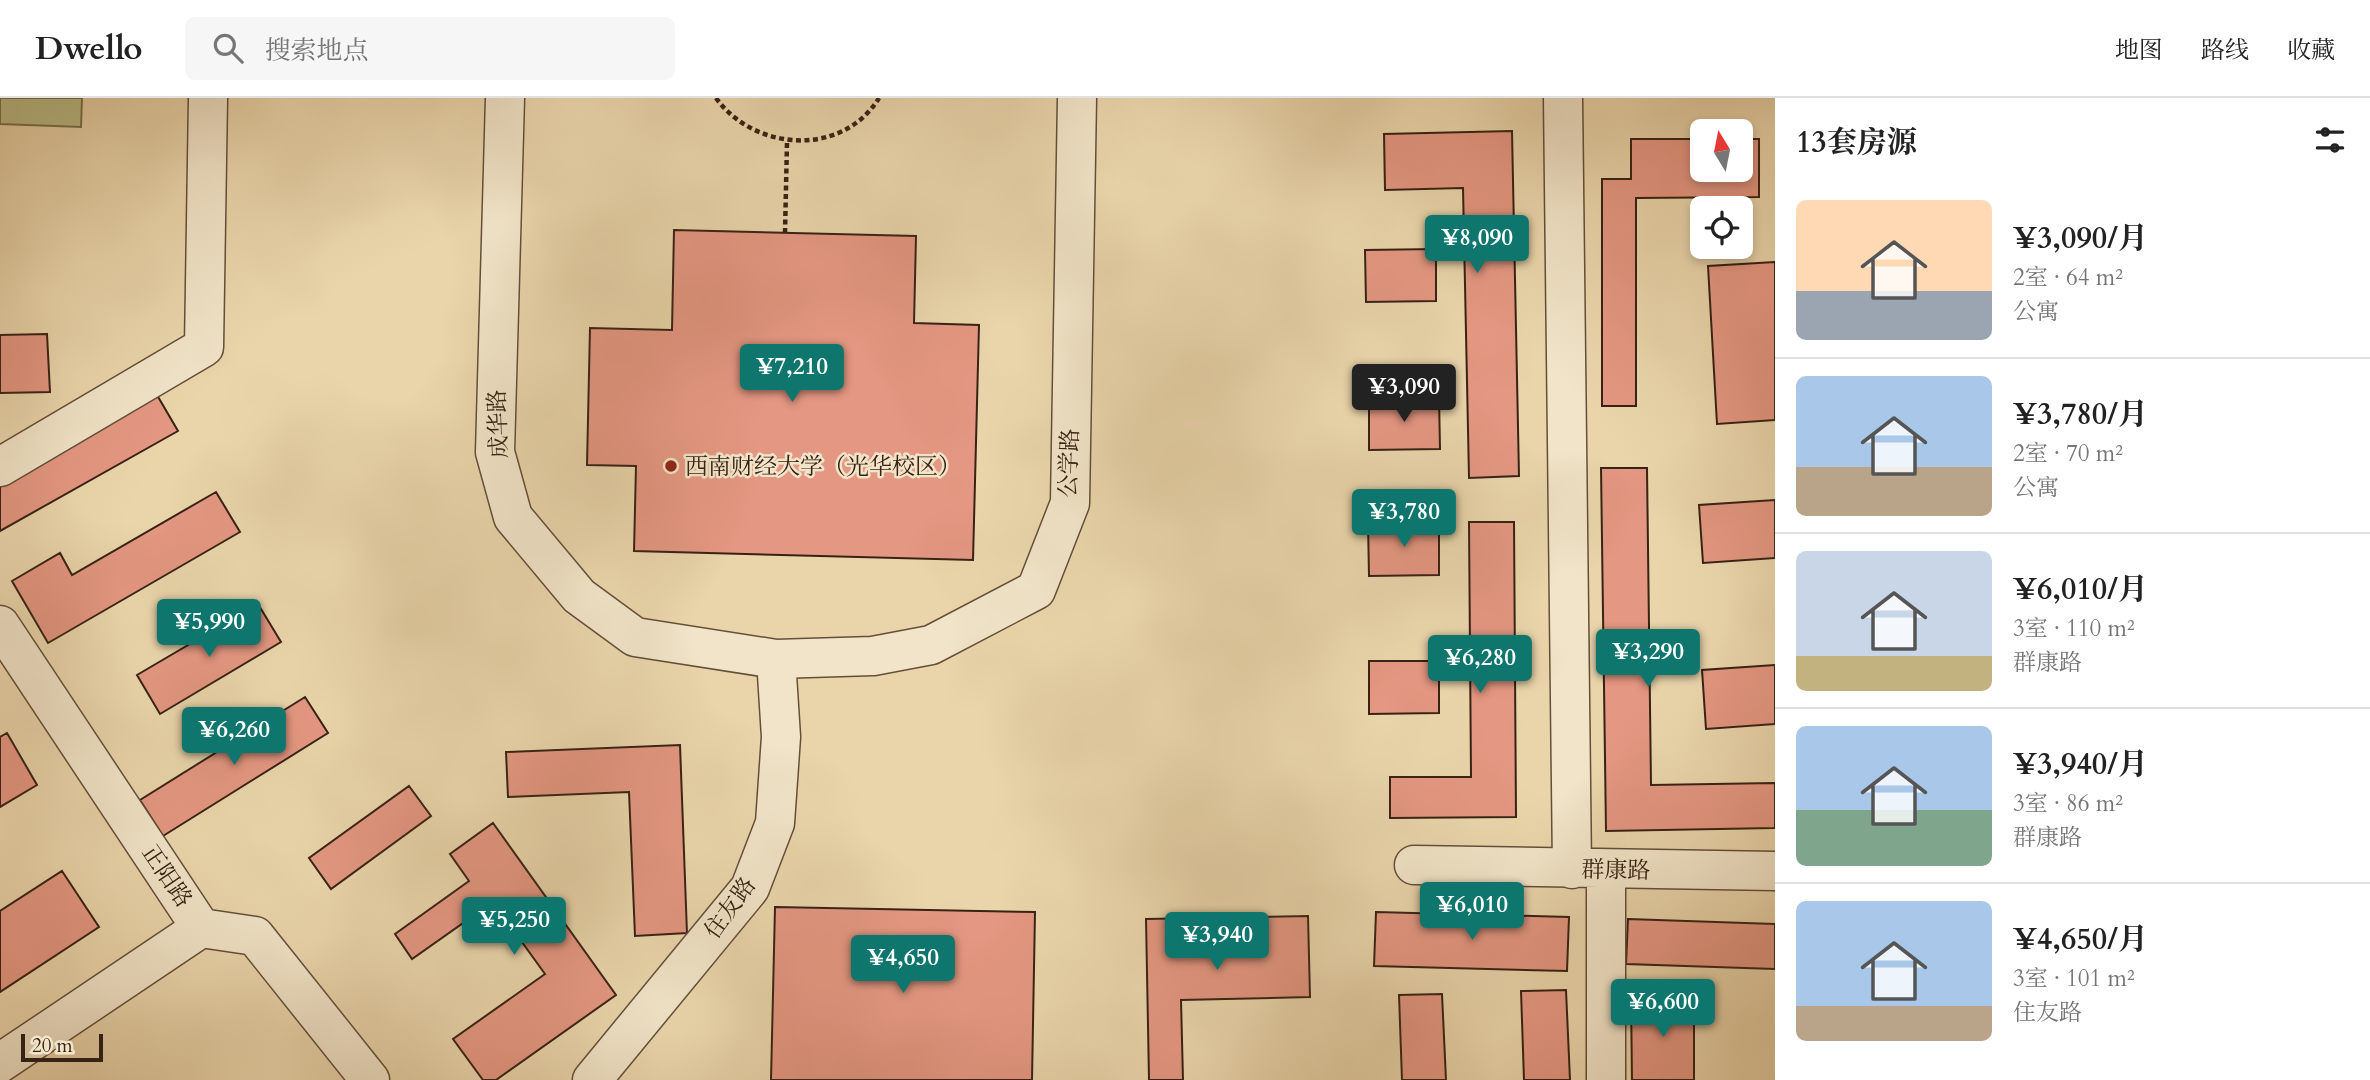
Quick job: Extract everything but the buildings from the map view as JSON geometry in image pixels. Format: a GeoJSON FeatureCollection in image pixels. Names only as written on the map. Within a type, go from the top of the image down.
{"type":"FeatureCollection","features":[{"type":"Feature","properties":{"kind":"street"},"geometry":{"type":"LineString","coordinates":[[0,467],[204,347],[208,98]]}},
{"type":"Feature","properties":{"kind":"street","name":"成华路"},"geometry":{"type":"LineString","coordinates":[[505,98],[495,452],[513,517],[579,596],[635,637],[776,659]]}},
{"type":"Feature","properties":{"kind":"street","name":"公学路"},"geometry":{"type":"LineString","coordinates":[[776,659],[873,656],[931,645],[1037,590],[1070,503],[1077,98]]}},
{"type":"Feature","properties":{"kind":"street"},"geometry":{"type":"LineString","coordinates":[[1563,98],[1589,870],[1606,1080]]}},
{"type":"Feature","properties":{"kind":"street","name":"正阳路"},"geometry":{"type":"LineString","coordinates":[[0,625],[201,928],[255,936],[370,1080]]}},
{"type":"Feature","properties":{"kind":"street","name":"住友路"},"geometry":{"type":"LineString","coordinates":[[592,1080],[750,888],[775,823],[781,737],[776,659]]}},
{"type":"Feature","properties":{"kind":"street","name":"群康路"},"geometry":{"type":"LineString","coordinates":[[1414,865],[1775,871]]}},
{"type":"Feature","properties":{"kind":"street"},"geometry":{"type":"LineString","coordinates":[[0,1063],[201,928]]}},
{"type":"Feature","properties":{"kind":"path"},"geometry":{"type":"LineString","coordinates":[[716,98],[727,113],[754,133],[788,142],[819,140],[849,128],[873,107],[879,98]]}},
{"type":"Feature","properties":{"kind":"path"},"geometry":{"type":"LineString","coordinates":[[785,233],[788,142]]}},
{"type":"Feature","properties":{"kind":"green space"},"geometry":{"type":"Polygon","coordinates":[[[0,98],[82,98],[81,127],[0,124],[0,98]]]}},
{"type":"Feature","properties":{"kind":"place","name":"西南财经大学（光华校区）"},"geometry":{"type":"Point","coordinates":[671,466]}}]}
